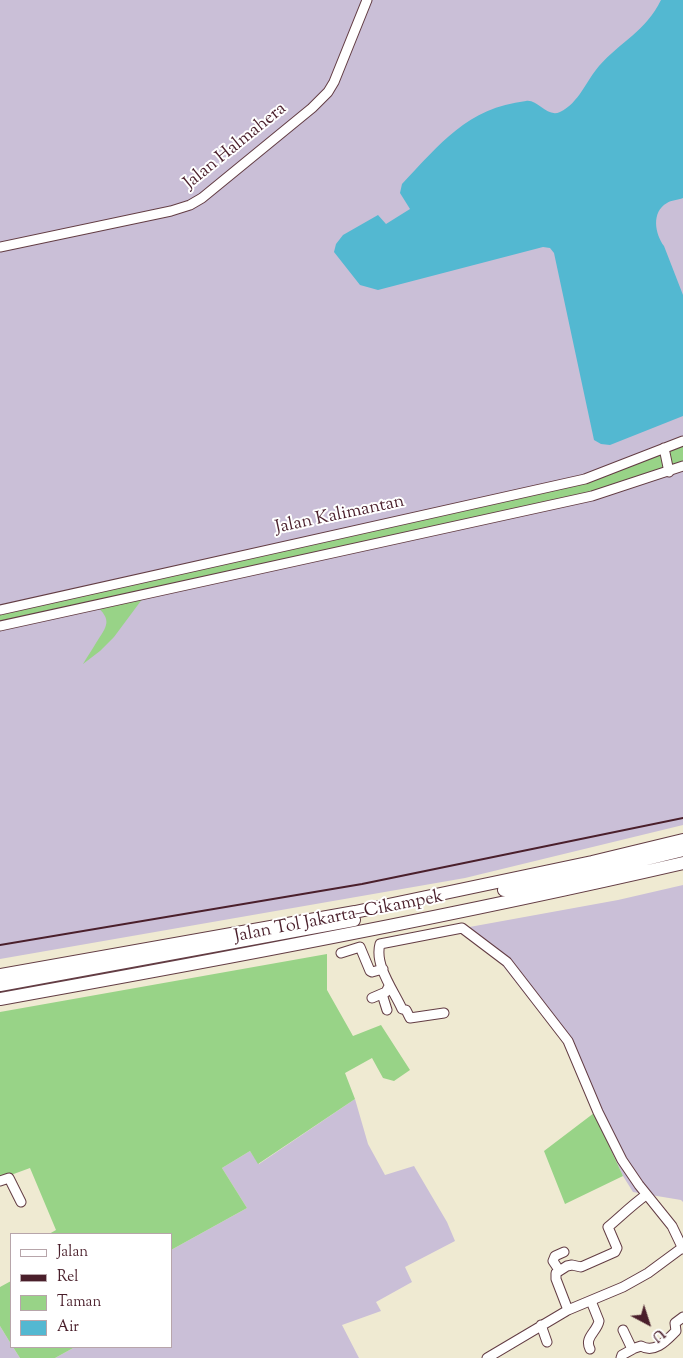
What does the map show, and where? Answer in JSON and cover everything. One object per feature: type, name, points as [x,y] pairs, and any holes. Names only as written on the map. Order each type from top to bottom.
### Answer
[{"type":"highway","name":"Jalan Tol Jakarta–Cikampek","points":[[0,975],[355,912],[592,862],[683,840]]},
{"type":"highway","points":[[0,985],[303,931],[598,871],[683,850]]},
{"type":"highway","points":[[0,991],[464,904],[683,856]]},
{"type":"highway","name":"Jalan Tol Jakarta–Cikampek","points":[[0,999],[354,934],[484,908],[683,863]]},
{"type":"street","name":"Jalan Halmahera","points":[[0,247],[171,211],[190,205],[202,198],[312,108],[328,92],[336,77],[367,0]]},
{"type":"street","name":"Jalan Kalimantan","points":[[0,610],[274,547],[585,479],[683,441]]},
{"type":"street","points":[[664,448],[669,472]]},
{"type":"street","name":"Jalan Kalimantan","points":[[0,626],[592,496],[683,466]]},
{"type":"street","points":[[274,547],[277,564]]},
{"type":"street","points":[[444,1013],[411,1019],[406,1010],[402,1009],[389,986],[379,957],[380,944],[457,928],[465,929],[503,958],[568,1041],[614,1146],[646,1195],[672,1226],[683,1248],[648,1273],[568,1310],[489,1357]]},
{"type":"street","points":[[341,953],[360,947],[370,971],[383,969]]},
{"type":"street","points":[[372,998],[386,992],[389,986]]},
{"type":"street","points":[[382,994],[387,1010]]},
{"type":"street","points":[[0,1181],[9,1178],[21,1202]]},
{"type":"street","points":[[558,1270],[572,1265],[581,1267],[616,1252],[617,1248],[608,1228],[646,1195]]},
{"type":"street","points":[[558,1270],[554,1266],[553,1261],[555,1256],[564,1252]]},
{"type":"street","points":[[558,1270],[556,1279],[568,1310]]},
{"type":"street","points":[[590,1301],[599,1321],[597,1329],[589,1338],[588,1344],[590,1349]]},
{"type":"street","points":[[621,1358],[622,1355],[641,1346],[647,1348],[661,1345],[677,1330],[675,1323],[683,1317]]},
{"type":"street","points":[[540,1325],[547,1342]]},
{"type":"street","points":[[623,1330],[633,1349]]},
{"type":"shaded area","points":[[0,0],[683,0],[683,825],[465,878],[0,959]]},
{"type":"shaded area","points":[[683,885],[683,1202],[681,1200],[633,1192],[623,1176],[594,1113],[573,1055],[503,966],[464,928],[618,900]]},
{"type":"shaded area","points":[[355,1099],[368,1144],[385,1175],[414,1166],[447,1222],[455,1241],[405,1267],[412,1282],[376,1302],[381,1311],[342,1325],[359,1358],[55,1358],[73,1348],[172,1348],[172,1249],[247,1208],[222,1168],[250,1151],[259,1164]]},
{"type":"shaded area","points":[[0,1326],[10,1342],[10,1348],[14,1348],[20,1358],[0,1358]]},
{"type":"green space","points":[[683,441],[683,466],[592,496],[146,594],[114,637],[83,664],[103,632],[106,623],[101,610],[95,605],[0,626],[0,610],[585,479]]},
{"type":"green space","points":[[327,954],[327,990],[353,1036],[381,1025],[410,1070],[394,1081],[383,1078],[372,1058],[345,1073],[355,1099],[258,1164],[250,1151],[222,1168],[247,1208],[172,1249],[172,1233],[51,1233],[56,1230],[30,1168],[0,1179],[0,1012]]},
{"type":"green space","points":[[594,1113],[623,1176],[565,1204],[544,1151]]},
{"type":"green space","points":[[10,1282],[10,1342],[0,1326],[0,1287]]},
{"type":"green space","points":[[14,1348],[73,1348],[55,1358],[20,1358]]},
{"type":"water","points":[[661,0],[683,0],[683,198],[669,202],[662,207],[656,223],[658,235],[683,295],[683,416],[610,445],[601,444],[594,440],[554,253],[550,248],[543,247],[378,290],[360,285],[334,252],[336,244],[343,235],[378,215],[386,224],[410,209],[400,193],[402,184],[442,142],[471,120],[487,111],[526,101],[535,103],[551,113],[560,112],[567,108],[599,66],[648,20]]},
{"type":"railway","points":[[0,945],[362,884],[683,818]]}]
